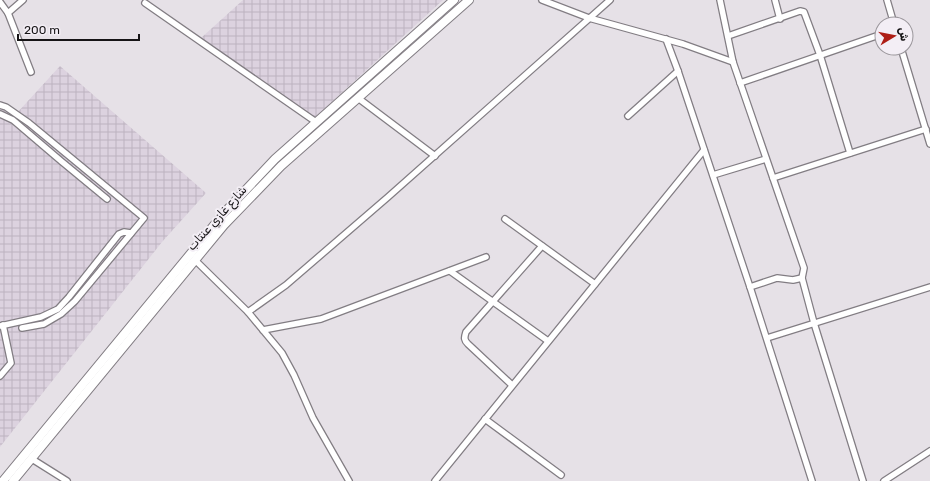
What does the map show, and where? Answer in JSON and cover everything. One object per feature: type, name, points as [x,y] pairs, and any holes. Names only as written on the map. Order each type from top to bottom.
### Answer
[{"type":"highway","points":[[3,481],[99,370],[225,212],[275,158],[454,0]]},
{"type":"highway","name":"شارع غازي عنتاب","points":[[13,481],[99,370],[224,225],[281,166],[469,0]]},
{"type":"street","points":[[8,14],[23,0]]},
{"type":"street","points":[[542,0],[589,18],[666,39],[733,62]]},
{"type":"street","points":[[248,312],[286,285],[435,156],[610,0]]},
{"type":"street","points":[[720,0],[733,62],[804,268],[802,278],[814,324],[863,481]]},
{"type":"street","points":[[774,0],[780,18]]},
{"type":"street","points":[[887,0],[892,16]]},
{"type":"street","points":[[0,2],[8,14],[31,72]]},
{"type":"street","points":[[145,3],[316,122]]},
{"type":"street","points":[[728,36],[780,18],[804,12],[820,55],[850,153]]},
{"type":"street","points":[[740,83],[874,37]]},
{"type":"street","points":[[666,39],[750,286],[812,481]]},
{"type":"street","points":[[903,56],[930,144]]},
{"type":"street","points":[[628,116],[678,71]]},
{"type":"street","points":[[358,98],[435,156]]},
{"type":"street","points":[[0,105],[6,107],[29,123],[144,218],[75,301],[61,314],[44,324],[22,328]]},
{"type":"street","points":[[0,114],[13,120],[107,198]]},
{"type":"street","points":[[773,178],[926,129]]},
{"type":"street","points":[[435,481],[548,340],[704,150]]},
{"type":"street","points":[[713,175],[766,159]]},
{"type":"street","points":[[505,219],[595,284]]},
{"type":"street","points":[[0,376],[11,364],[1,326],[41,317],[58,309],[70,297],[119,234],[124,232],[131,233]]},
{"type":"street","points":[[512,385],[465,340],[464,337],[466,332],[542,246]]},
{"type":"street","points":[[263,330],[321,319],[486,257]]},
{"type":"street","points":[[195,260],[248,312],[282,353],[294,375],[313,418],[349,481]]},
{"type":"street","points":[[450,271],[548,340]]},
{"type":"street","points":[[750,286],[777,278],[793,280],[802,278]]},
{"type":"street","points":[[766,338],[930,287]]},
{"type":"street","points":[[485,419],[561,475]]},
{"type":"street","points":[[884,481],[930,451]]},
{"type":"street","points":[[32,458],[67,481]]},
{"type":"shaded area","points":[[243,0],[443,0],[314,118],[201,38]]},
{"type":"shaded area","points":[[60,66],[206,193],[162,242],[0,447],[0,109],[16,114]]}]
